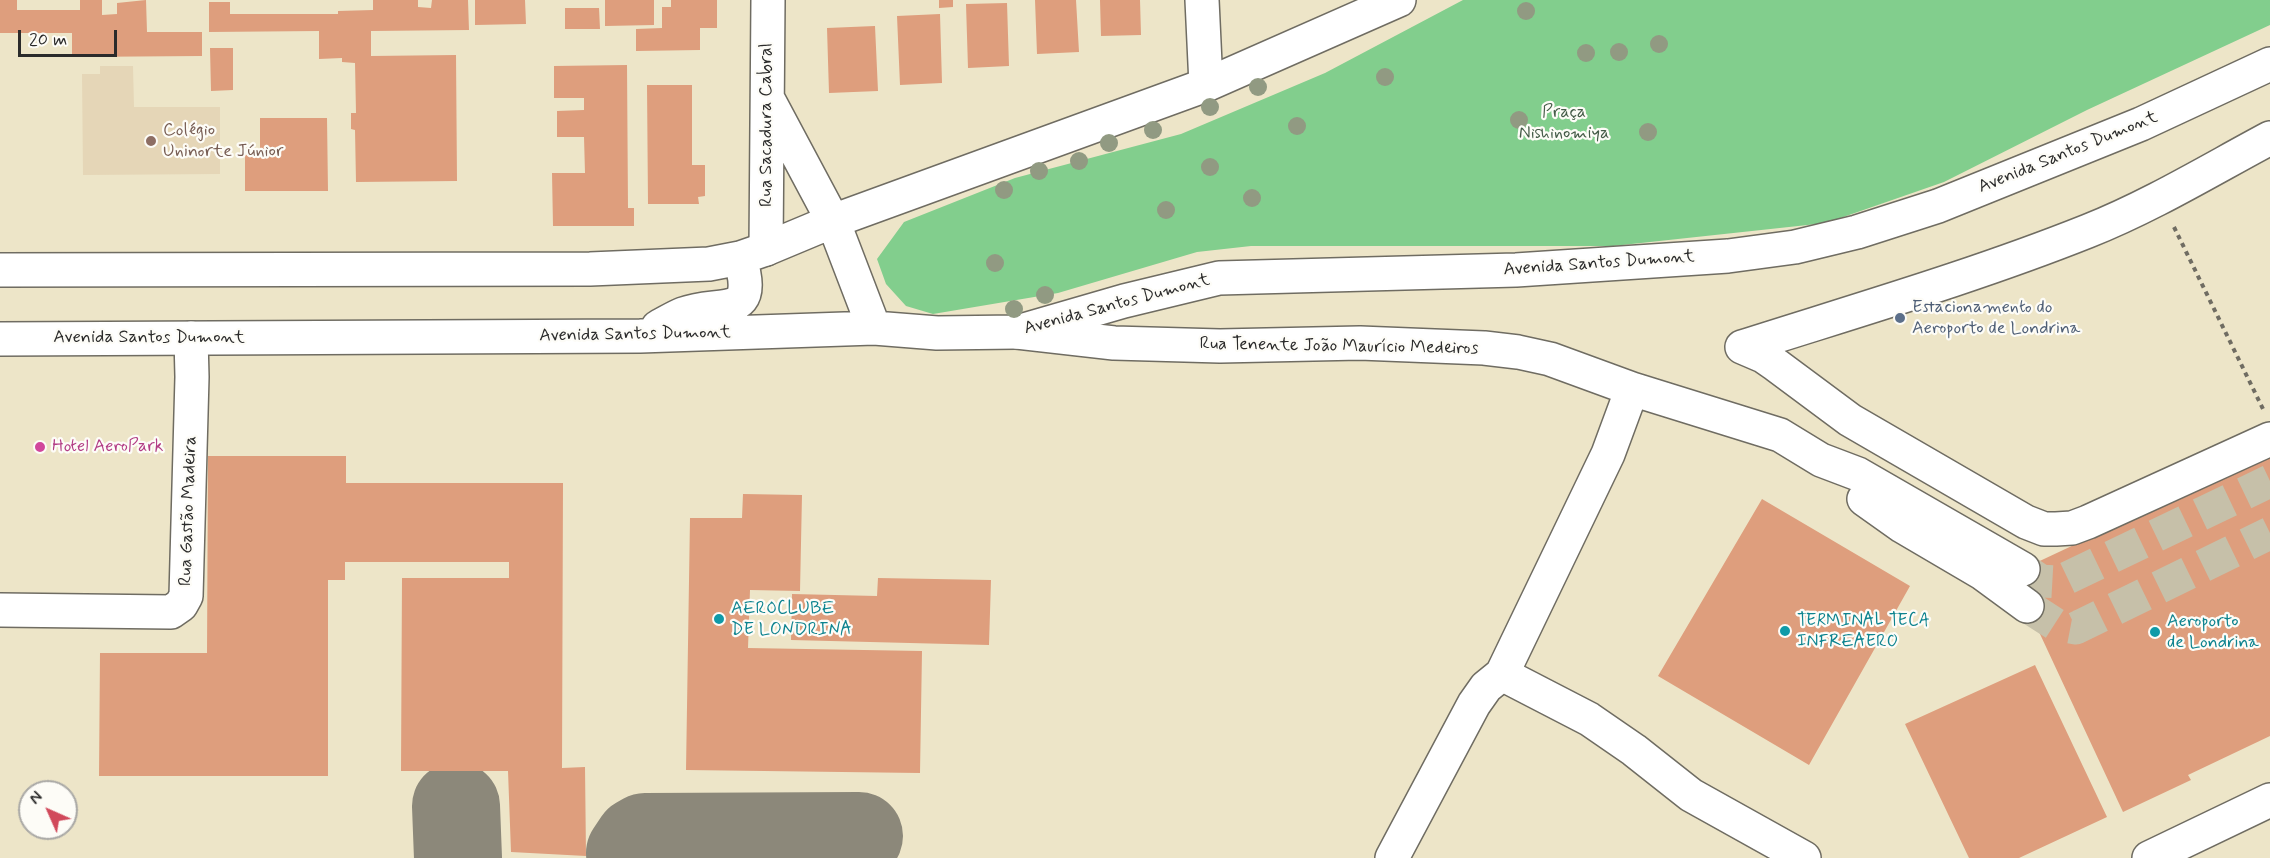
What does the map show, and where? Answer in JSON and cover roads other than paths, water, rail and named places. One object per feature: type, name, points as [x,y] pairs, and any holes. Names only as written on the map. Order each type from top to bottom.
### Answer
[{"type":"main road","name":"Rua Sacadura Cabral","points":[[640,336],[683,314],[732,306],[740,302],[744,296],[746,278],[753,254],[766,97],[768,0]]},
{"type":"main road","points":[[1202,0],[1206,85]]},
{"type":"main road","points":[[0,270],[590,269],[709,264],[753,254],[833,221],[1206,85],[1399,0]]},
{"type":"main road","name":"Avenida Santos Dumont","points":[[0,339],[640,336],[874,328],[937,333],[1017,332],[1124,301],[1219,278],[1516,270],[1728,256],[1795,246],[1857,232],[1938,206],[2141,124],[2270,64]]},
{"type":"main road","points":[[766,97],[833,221],[874,328]]},
{"type":"main road","points":[[2268,426],[2088,522],[2072,528],[2044,529],[2010,514],[1850,420],[1829,407],[1776,365],[1742,347],[1984,269],[2090,230],[2160,197],[2270,138]]},
{"type":"main road","name":"Rua Tenente João Maurício Medeiros","points":[[1017,332],[1114,343],[1220,346],[1360,343],[1484,348],[1550,359],[1632,389],[1780,435],[1821,460],[1858,474],[2023,569]]},
{"type":"main road","name":"Rua Gastão Madeira","points":[[0,610],[171,612],[181,605],[186,596],[192,377],[190,338]]},
{"type":"main road","points":[[1392,858],[1474,704],[1486,687],[1502,674],[1608,454],[1632,389]]},
{"type":"main road","name":"Rua Tenente João Maurício Medeiros","points":[[1821,460],[1857,495],[1902,526],[1982,573],[2027,606]]},
{"type":"main road","points":[[1502,674],[1589,719],[1634,750],[1691,795],[1804,858]]},
{"type":"main road","points":[[2149,858],[2270,800]]},
{"type":"tunnel","points":[[2023,569],[2041,581],[2059,582],[2270,481]]},
{"type":"tunnel","points":[[2027,606],[2055,624],[2076,628],[2270,533]]},
{"type":"place","name":"Colégio Uninorte Júnior","points":[[151,141]]},
{"type":"place","name":"Estacionamento do Aeroporto de Londrina","points":[[1900,318]]},
{"type":"place","name":"Hotel AeroPark","points":[[40,447]]},
{"type":"place","name":"AEROCLUBE DE LONDRINA","points":[[719,619]]},
{"type":"place","name":"TERMINAL TECA INFREAERO","points":[[1785,631]]},
{"type":"place","name":"Aeroporto de Londrina","points":[[2155,632]]},
{"type":"park label","name":"Praça Nishinomiya","points":[[1564,123]]}]
